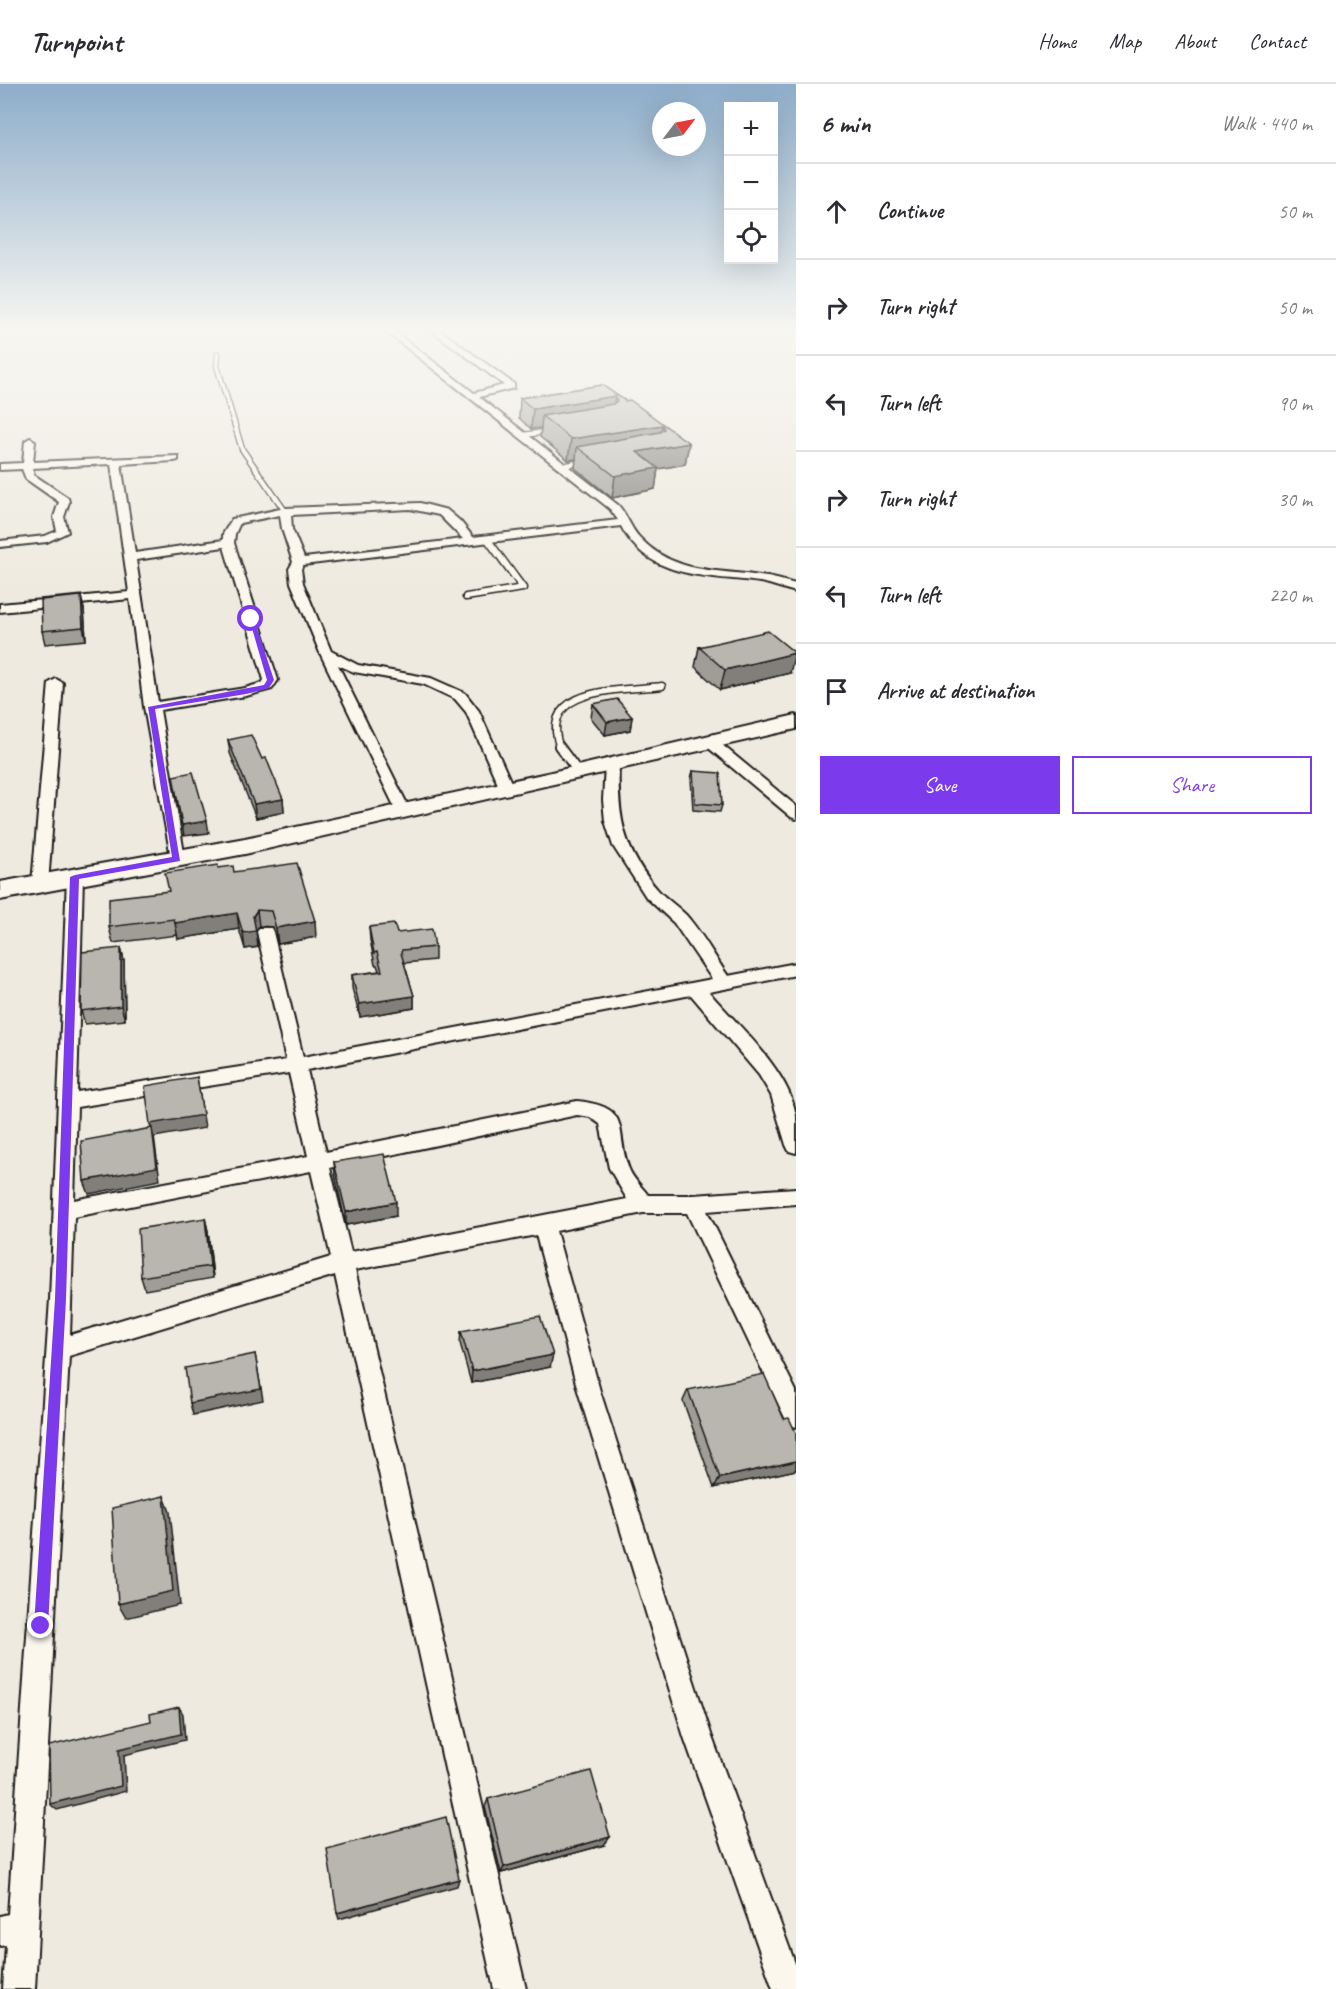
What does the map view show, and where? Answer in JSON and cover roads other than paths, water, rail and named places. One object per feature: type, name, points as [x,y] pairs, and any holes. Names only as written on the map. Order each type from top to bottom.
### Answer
[{"type":"main road","points":[[0,891],[177,859],[404,812],[796,722]]},
{"type":"street","points":[[502,419],[614,507],[626,522],[630,534],[642,547],[670,565],[685,572],[762,579],[796,588]]},
{"type":"street","points":[[0,544],[47,539],[63,532],[59,518],[63,498],[30,477],[26,466],[30,441]]},
{"type":"street","points":[[0,467],[174,458]]},
{"type":"street","points":[[116,461],[132,557],[151,707],[177,859]]},
{"type":"street","points":[[151,707],[261,689],[271,680],[228,543],[229,534],[236,521],[285,511],[325,511],[411,505],[439,510],[449,517],[471,542]]},
{"type":"street","points":[[285,511],[287,529],[299,562],[295,569],[297,583],[326,652],[404,812]]},
{"type":"street","points":[[299,562],[626,522]]},
{"type":"street","points":[[132,557],[228,543]]},
{"type":"street","points":[[0,608],[137,595]]},
{"type":"street","points":[[326,652],[354,668],[426,681],[460,696],[472,711],[507,789]]},
{"type":"street","points":[[40,884],[56,683]]},
{"type":"street","points":[[710,742],[796,813]]},
{"type":"street","points":[[612,765],[610,800],[613,821],[621,846],[652,893],[680,919],[725,984]]},
{"type":"street","points":[[20,1989],[12,1929],[57,1349],[75,877]]},
{"type":"street","points":[[265,932],[510,1989]]},
{"type":"street","points":[[67,1101],[296,1065],[796,969]]},
{"type":"street","points":[[696,989],[766,1070],[780,1095],[796,1145]]},
{"type":"street","points":[[63,1211],[318,1162],[577,1108],[591,1108],[609,1118],[613,1126],[613,1146],[619,1168],[626,1183],[643,1204]]},
{"type":"street","points":[[57,1349],[343,1263],[643,1204],[693,1204],[796,1196]]},
{"type":"street","points":[[693,1204],[796,1416]]},
{"type":"street","points":[[544,1225],[588,1391],[698,1737],[789,1989]]},
{"type":"lane","points":[[233,419],[242,449],[285,511]]},
{"type":"lane","points":[[524,435],[556,430]]},
{"type":"lane","points":[[563,466],[598,459]]},
{"type":"lane","points":[[466,597],[523,588],[488,540]]},
{"type":"lane","points":[[579,773],[560,750],[557,716],[562,707],[570,701],[585,697],[662,686]]}]
